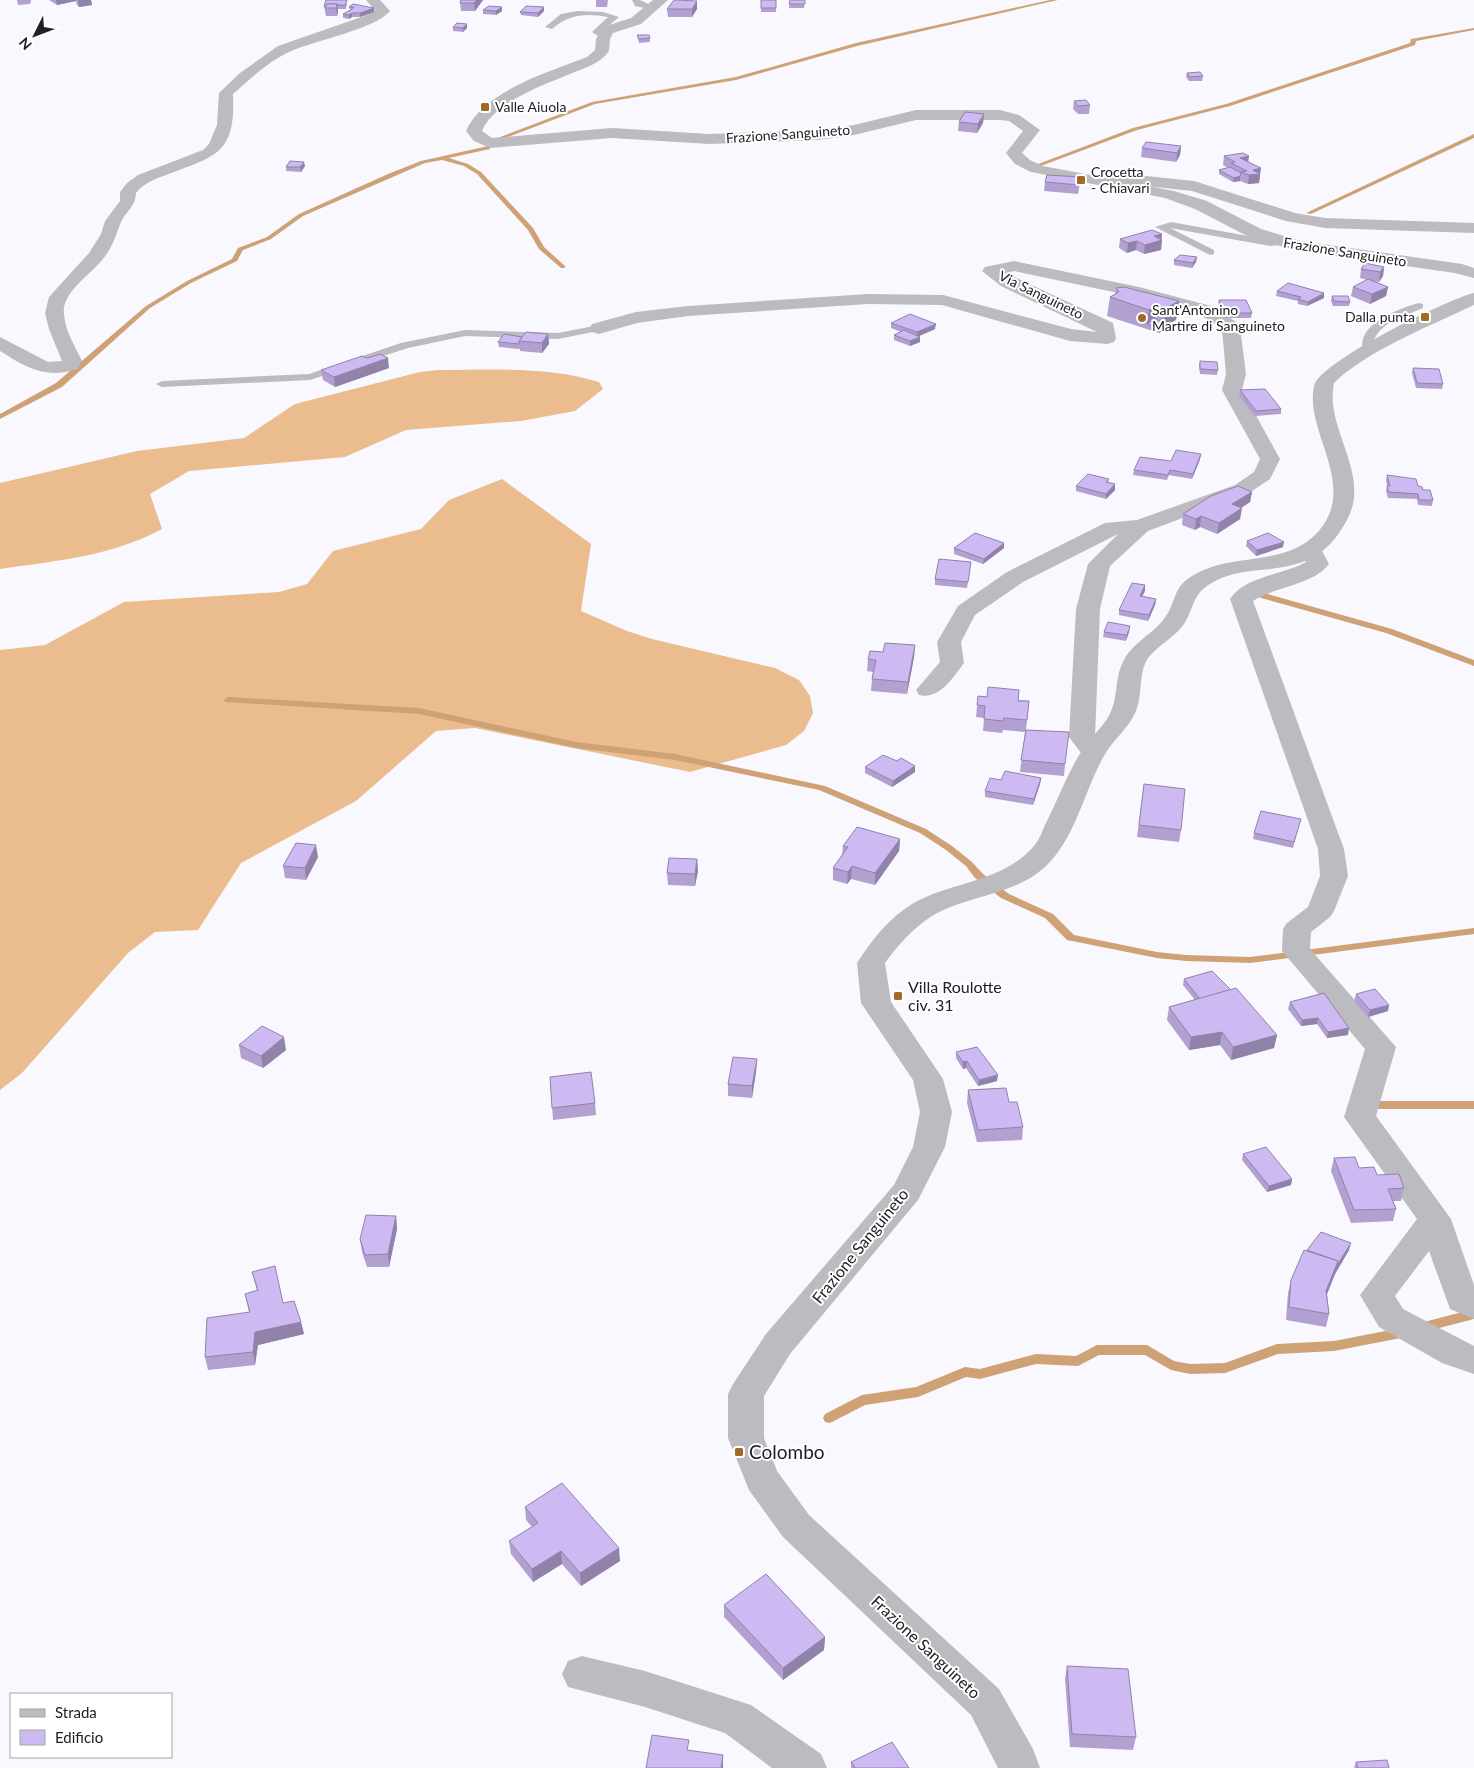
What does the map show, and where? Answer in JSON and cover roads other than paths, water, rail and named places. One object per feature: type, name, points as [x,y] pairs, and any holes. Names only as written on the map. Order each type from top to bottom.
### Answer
[{"type":"street","points":[[0,343],[45,368],[58,369],[70,365],[72,361],[58,329],[54,313],[58,297],[96,256],[110,234],[112,221],[128,201],[128,192],[144,178],[209,153],[217,145],[227,118],[226,93],[245,76],[283,49],[372,18],[383,11],[373,0]]},
{"type":"street","points":[[604,38],[608,30],[636,20],[657,4]]},
{"type":"street","name":"Frazione Sanguineto","points":[[604,38],[602,51],[592,60],[502,101],[486,111],[474,124],[474,131],[479,138],[490,144],[503,144],[612,133],[689,139],[808,135],[854,130],[916,115],[1000,115],[1014,118],[1032,130],[1014,153],[1018,160],[1029,167],[1168,194],[1202,206],[1255,233],[1282,242],[1474,273]]},
{"type":"street","points":[[1109,182],[1137,180],[1194,186],[1292,217],[1325,222],[1425,228],[1474,228]]},
{"type":"street","name":"Via Sanguineto","points":[[599,328],[636,318],[688,311],[868,299],[943,300],[1070,335],[1107,338],[1106,327],[1007,282],[991,271],[1014,266],[1138,292],[1205,310],[1231,327],[1236,374],[1232,390],[1270,459],[1263,475],[1242,489],[1140,526],[1113,528],[1015,577],[966,611],[949,642],[952,663],[928,690]]},
{"type":"street","name":"Frazione Sanguineto","points":[[1019,1768],[985,1702],[796,1526],[762,1479],[746,1438],[746,1394],[778,1344],[907,1192],[930,1148],[936,1112],[928,1079],[876,1003],[871,963],[891,935],[930,906],[993,886],[1020,873],[1047,848],[1093,752],[1125,710],[1136,660],[1179,615],[1184,595],[1194,585],[1222,572],[1283,562],[1311,550],[1326,536],[1336,520],[1345,497],[1343,470],[1325,410],[1322,393],[1325,381],[1338,370],[1369,351],[1474,298]]},
{"type":"street","name":"Via Sanguineto","points":[[1093,752],[1082,736],[1088,609],[1099,564],[1140,526]]},
{"type":"street","points":[[1311,550],[1318,564],[1305,573],[1254,588],[1241,599],[1331,849],[1334,876],[1320,911],[1297,929],[1296,951],[1380,1047],[1369,1080],[1360,1117],[1435,1219],[1462,1300],[1474,1306]]},
{"type":"street","points":[[1435,1219],[1378,1295],[1392,1318],[1454,1353],[1474,1360]]},
{"type":"street","points":[[582,1674],[645,1689],[737,1718],[806,1768]]},
{"type":"lane","points":[[636,0],[638,4],[657,4]]},
{"type":"lane","points":[[549,27],[558,19],[573,14],[602,13],[615,16],[596,32],[604,38]]},
{"type":"lane","points":[[1210,252],[1160,227],[1171,225],[1270,243],[1282,242]]},
{"type":"lane","points":[[1369,351],[1366,344],[1368,336],[1373,329],[1419,306]]},
{"type":"lane","points":[[162,384],[310,377],[405,345],[465,333],[558,336],[599,328]]},
{"type":"waterway","points":[[498,139],[594,103],[736,78],[856,45],[1056,0]]},
{"type":"waterway","points":[[1036,166],[1135,129],[1228,105],[1413,44],[1413,40],[1474,29]]},
{"type":"waterway","points":[[1309,213],[1474,136]]},
{"type":"waterway","points":[[0,417],[59,385],[148,307],[189,282],[235,260],[240,249],[269,238],[301,215],[423,162],[488,148]]},
{"type":"waterway","points":[[445,159],[466,165],[479,173],[531,229],[541,248],[563,267]]},
{"type":"waterway","points":[[1257,594],[1389,631],[1474,663]]},
{"type":"waterway","points":[[228,700],[419,711],[576,745],[675,757],[822,788],[923,831],[949,848],[969,864],[979,876],[1005,896],[1049,916],[1071,938],[1157,955],[1250,960],[1474,931]]},
{"type":"waterway","points":[[1373,1105],[1474,1105]]},
{"type":"waterway","points":[[1420,1328],[1474,1314]]},
{"type":"waterway","points":[[830,1418],[862,1400],[918,1392],[965,1372],[980,1374],[1036,1359],[1078,1361],[1097,1350],[1147,1350],[1171,1365],[1190,1369],[1225,1368],[1277,1349],[1334,1346],[1406,1332]]},
{"type":"place","name":"Valle Aiuola","points":[[485,107]]},
{"type":"place","name":"Crocetta - Chiavari","points":[[1081,180]]},
{"type":"place","name":"Dalla punta","points":[[1425,317]]},
{"type":"place","name":"Sant'Antonino Martire di Sanguineto","points":[[1142,318]]},
{"type":"place","name":"Villa Roulotte civ. 31","points":[[898,996]]},
{"type":"place","name":"Colombo","points":[[739,1452]]}]
